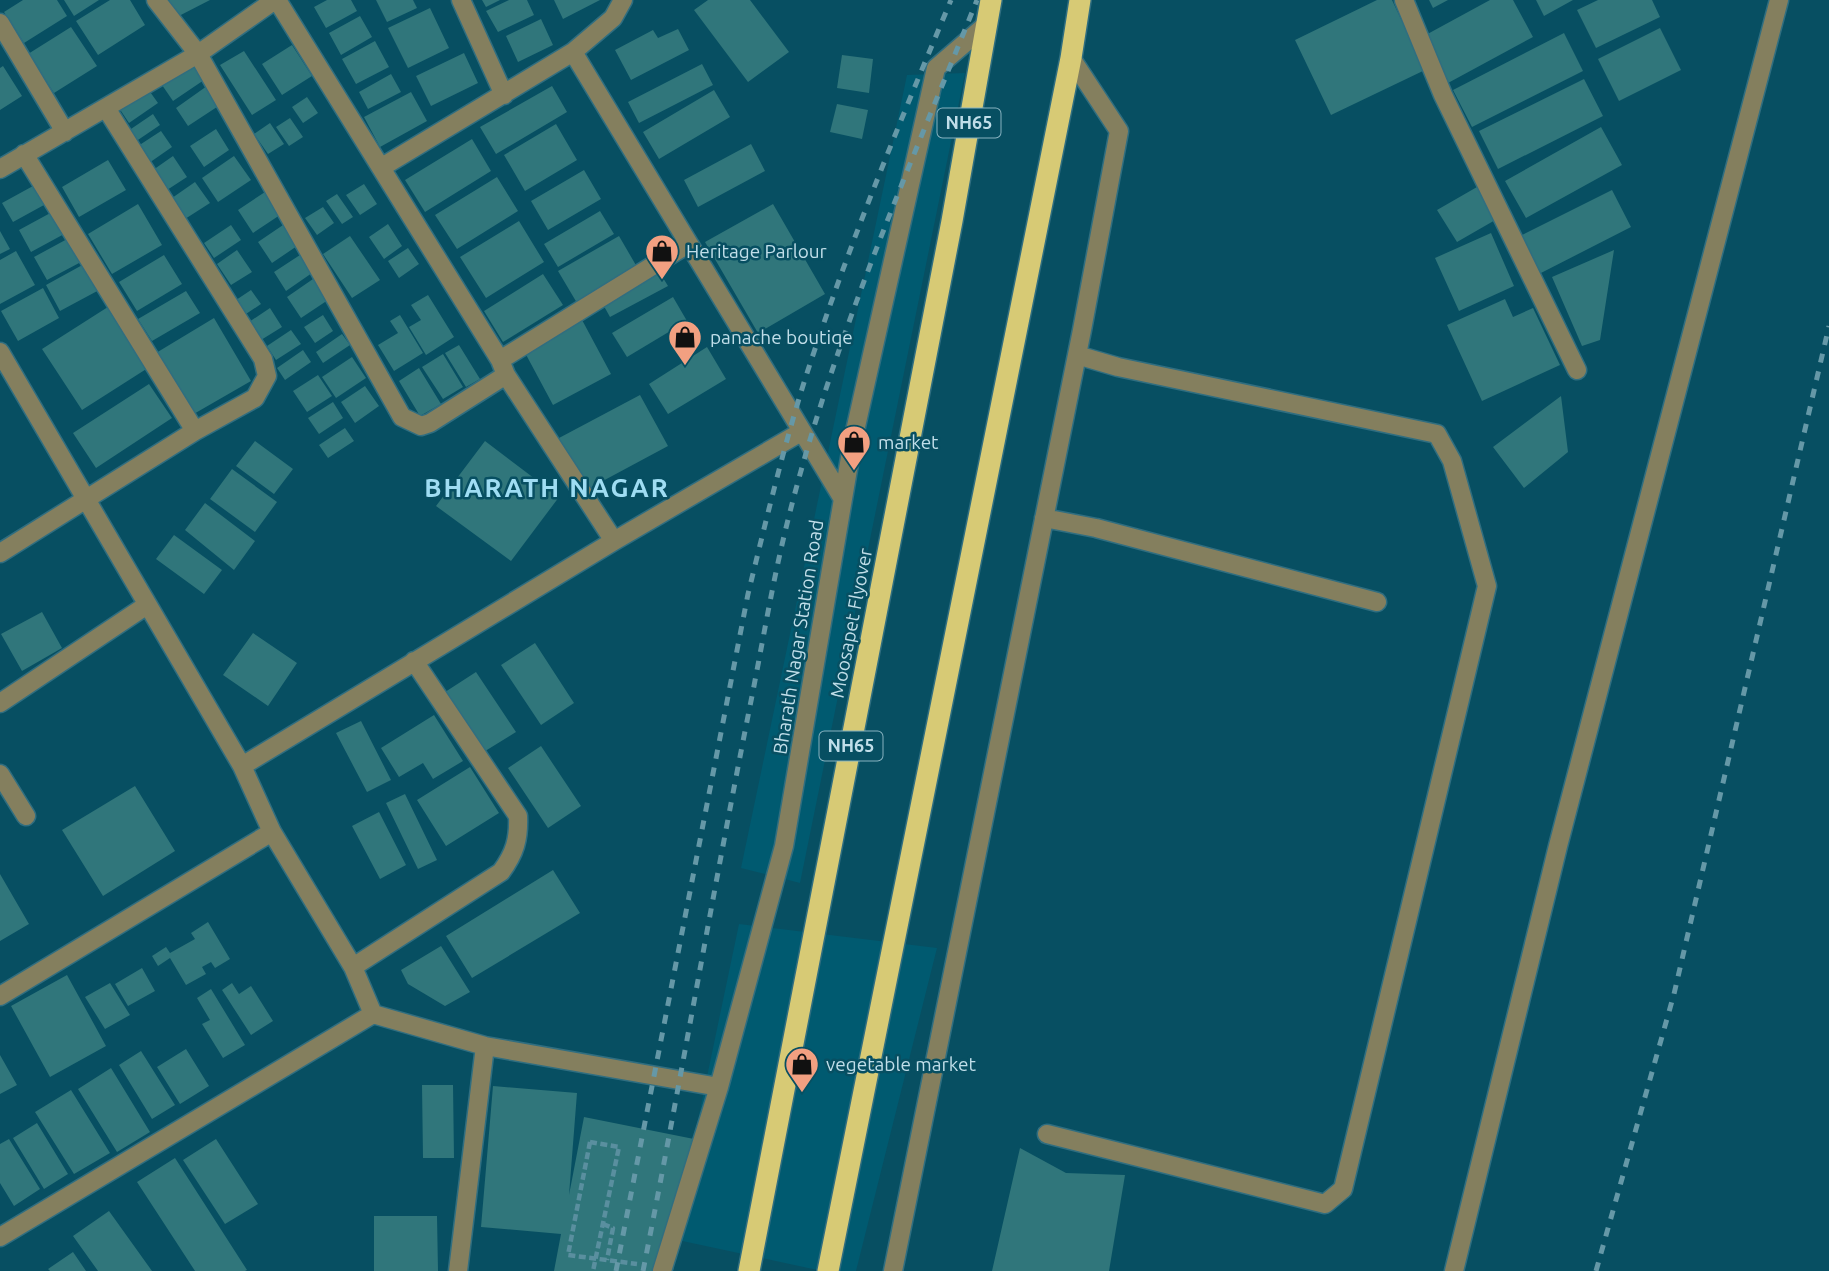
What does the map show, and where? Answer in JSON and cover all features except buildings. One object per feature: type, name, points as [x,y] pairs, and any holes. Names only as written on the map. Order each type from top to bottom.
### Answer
[{"type":"highway","name":"NH65","points":[[986,24],[991,0]]},
{"type":"highway","points":[[828,1271],[1071,58],[1080,0]]},
{"type":"highway","name":"Moosapet Flyover","points":[[750,1271],[952,221],[986,24]]},
{"type":"street","points":[[156,0],[198,54],[402,417],[421,426],[430,423],[503,367],[688,244]]},
{"type":"street","points":[[0,169],[198,54],[276,0],[614,541]]},
{"type":"street","points":[[461,0],[505,95]]},
{"type":"street","points":[[382,167],[573,52],[612,18],[623,0]]},
{"type":"street","points":[[1405,0],[1443,95],[1577,370]]},
{"type":"street","points":[[1454,1271],[1558,846],[1779,0]]},
{"type":"street","points":[[0,23],[65,132]]},
{"type":"street","name":"Bharath Nagar Station Road","points":[[663,1270],[719,1087],[785,846],[853,440],[936,68],[986,24]]},
{"type":"street","points":[[573,52],[842,499]]},
{"type":"street","points":[[893,1271],[1077,355],[1119,131],[1071,58]]},
{"type":"street","points":[[0,554],[85,498],[255,398],[267,376],[263,359],[106,108]]},
{"type":"street","points":[[24,154],[195,431]]},
{"type":"street","points":[[0,352],[242,766],[272,832],[353,967],[373,1014]]},
{"type":"street","points":[[1047,1133],[1325,1204],[1343,1189],[1487,586],[1452,461],[1437,434],[1118,367],[1077,355]]},
{"type":"street","points":[[242,766],[614,541],[802,432]]},
{"type":"street","points":[[1044,518],[1096,528],[1377,602]]},
{"type":"street","points":[[0,703],[147,605]]},
{"type":"street","points":[[353,967],[501,872],[514,855],[519,837],[518,816],[414,661]]},
{"type":"street","points":[[0,774],[26,816]]},
{"type":"street","points":[[0,996],[272,832]]},
{"type":"street","points":[[0,1237],[373,1014],[485,1046],[719,1087]]},
{"type":"street","points":[[458,1271],[485,1046]]},
{"type":"path","points":[[593,1271],[603,1224],[619,1147],[590,1142],[568,1255],[607,1260],[663,1270]]},
{"type":"path","points":[[603,1224],[613,1228],[607,1260]]},
{"type":"shaded area","name":"market","points":[[965,73],[800,883],[741,868],[907,75]]},
{"type":"shaded area","name":"vegetable market","points":[[739,924],[937,948],[856,1271],[822,1271],[673,1239]]},
{"type":"railway","points":[[616,1271],[748,594],[778,472],[804,382],[845,263],[951,0]]},
{"type":"railway","points":[[643,1271],[769,609],[799,478],[820,408],[868,270],[977,0]]},
{"type":"railway","points":[[1596,1271],[1674,994],[1829,326]]},
{"type":"place","name":"Heritage Parlour","points":[[662,281]]},
{"type":"place","name":"panache boutiqe","points":[[685,367]]},
{"type":"place","name":"market","points":[[854,472]]},
{"type":"place","name":"vegetable market","points":[[802,1094]]},
{"type":"district","name":"BHARATH NAGAR","points":[[547,488]]}]
